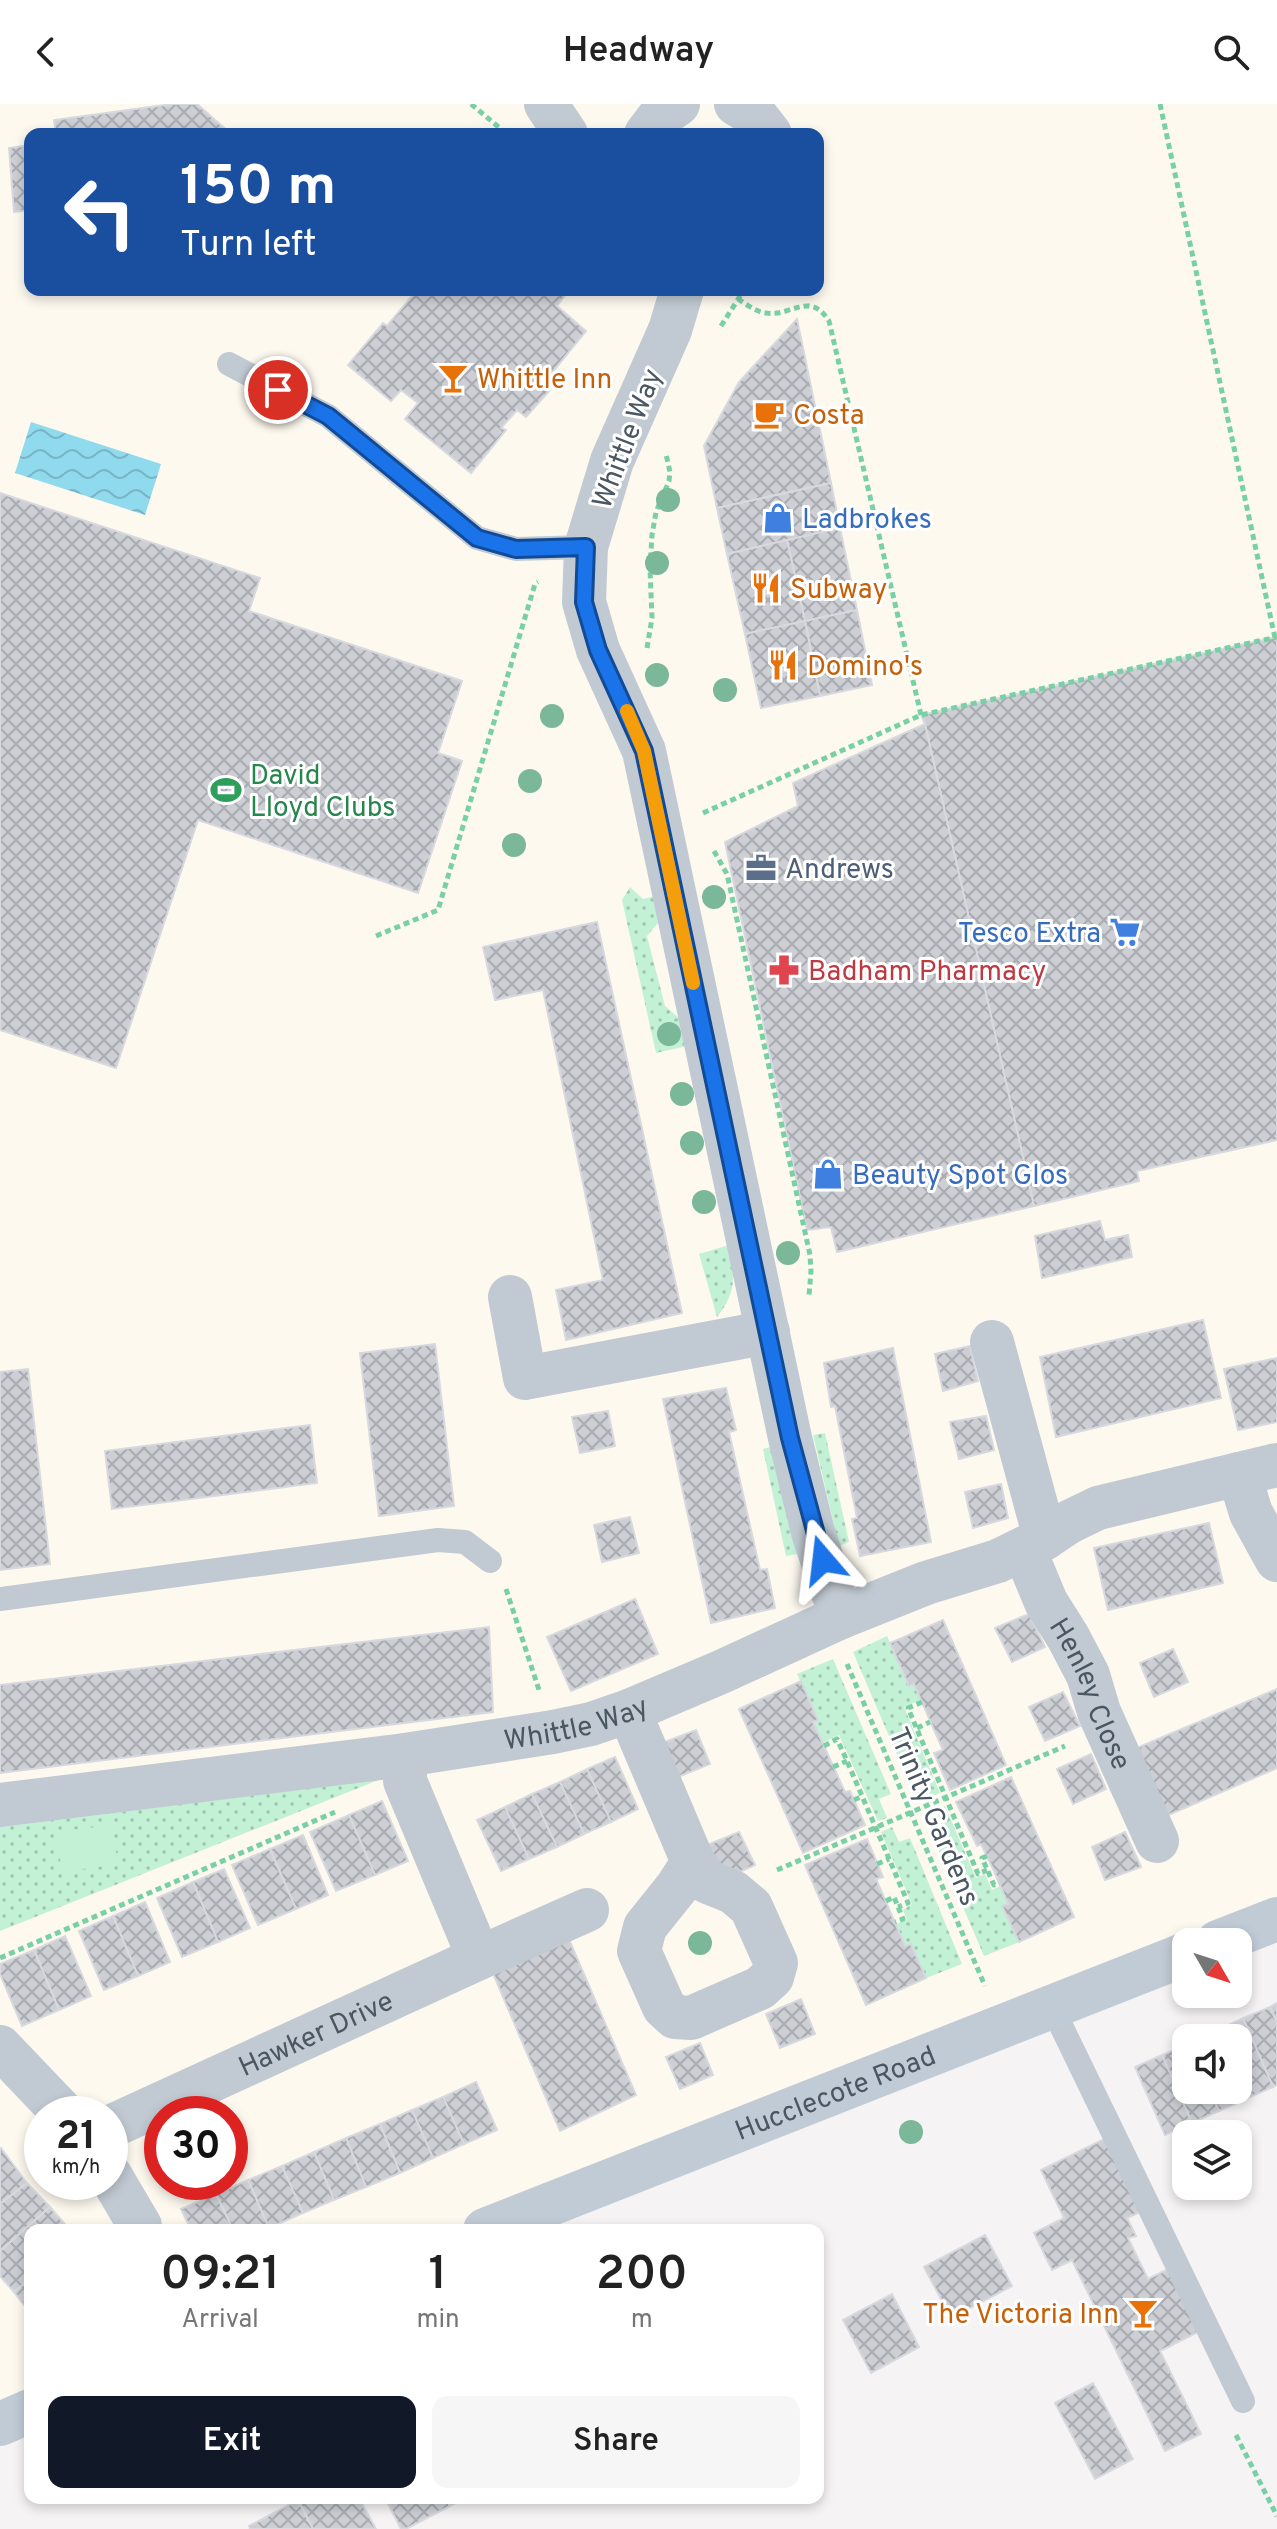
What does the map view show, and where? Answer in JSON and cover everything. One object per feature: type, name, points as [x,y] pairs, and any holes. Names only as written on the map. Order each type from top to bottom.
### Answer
[{"type":"street","points":[[546,104],[562,128]]},
{"type":"street","points":[[651,128],[675,104]]},
{"type":"street","points":[[736,104],[756,116],[765,128]]},
{"type":"street","name":"Whittle Way","points":[[0,1805],[405,1768],[591,1724],[629,1711],[835,1620],[790,1438],[644,751],[598,650],[584,602],[586,547],[612,461],[670,330],[680,296]]},
{"type":"street","points":[[510,1297],[525,1378],[768,1332]]},
{"type":"street","name":"Henley Close","points":[[992,1342],[1046,1602],[1088,1675],[1106,1728],[1157,1841]]},
{"type":"street","points":[[835,1620],[926,1583],[998,1561],[1098,1508],[1258,1470],[1251,1513],[1277,1560]]},
{"type":"street","points":[[629,1711],[693,1862],[708,1882],[729,1891],[751,1907],[776,1963],[772,1977],[760,1988],[691,2018],[675,2017],[664,2007],[639,1951],[645,1927],[693,1862]]},
{"type":"street","points":[[405,1768],[479,1958]]},
{"type":"street","name":"Hawker Drive","points":[[128,2119],[587,1910]]},
{"type":"street","points":[[1252,1929],[1277,1919]]},
{"type":"street","name":"Hucclecote Road","points":[[500,2224],[1172,1960]]},
{"type":"street","points":[[0,2047],[47,2096]]},
{"type":"street","points":[[125,2200],[139,2224]]},
{"type":"street","points":[[0,2424],[24,2414]]},
{"type":"lane","points":[[776,104],[777,128]]},
{"type":"lane","points":[[229,364],[328,416],[477,538],[516,549],[586,547]]},
{"type":"lane","points":[[0,1599],[438,1540],[465,1542],[490,1561]]},
{"type":"lane","points":[[1052,2007],[1243,2401]]},
{"type":"path","points":[[471,104],[500,128]]},
{"type":"path","points":[[697,816],[921,715],[1276,637],[1160,104]]},
{"type":"path","points":[[718,330],[740,296]]},
{"type":"path","points":[[738,299],[766,313],[803,305],[813,306],[823,312],[829,321],[921,715]]},
{"type":"path","points":[[645,659],[651,636],[652,535],[656,512],[670,472],[666,448]]},
{"type":"path","points":[[376,936],[438,910],[535,584],[586,547]]},
{"type":"path","points":[[709,846],[727,874],[736,911],[810,1255],[808,1306]]},
{"type":"path","points":[[490,1561],[506,1589],[553,1732]]},
{"type":"path","name":"Trinity Gardens","points":[[835,1620],[1000,2028]]},
{"type":"path","points":[[922,1702],[908,1708],[916,1729],[935,1766],[978,1874],[987,1870]]},
{"type":"path","points":[[916,1729],[930,1722]]},
{"type":"path","points":[[729,1891],[1106,1728]]},
{"type":"path","points":[[824,1746],[837,1739],[908,1903],[898,1907]]},
{"type":"path","points":[[833,1767],[847,1761]]},
{"type":"path","points":[[0,1958],[405,1768]]},
{"type":"path","points":[[854,1800],[863,1796]]},
{"type":"path","points":[[960,1831],[968,1827]]},
{"type":"path","points":[[987,1856],[982,1858],[987,1870],[994,1885],[999,1883]]},
{"type":"path","points":[[877,1864],[889,1859]]},
{"type":"path","points":[[886,1901],[894,1897],[903,1919],[895,1922]]},
{"type":"path","points":[[1243,2401],[1230,2424],[1277,2516]]},
{"type":"shaded area","points":[[0,104],[1277,104],[1277,1920],[1252,1930],[1172,1928],[1172,1962],[517,2224],[24,2224],[24,2418],[0,2428]]},
{"type":"green space","points":[[630,887],[643,899],[655,896],[658,923],[647,936],[665,1006],[680,1019],[687,1046],[656,1053],[622,900]]},
{"type":"green space","points":[[729,1245],[733,1283],[724,1308],[717,1317],[699,1254]]},
{"type":"green space","points":[[825,1433],[849,1542],[839,1546],[813,1435]]},
{"type":"green space","points":[[773,1446],[797,1554],[786,1556],[763,1449]]},
{"type":"green space","points":[[887,1636],[909,1685],[914,1684],[921,1700],[904,1707],[940,1793],[931,1797],[923,1779],[910,1785],[853,1652]]},
{"type":"green space","points":[[833,1659],[891,1794],[879,1799],[887,1818],[878,1821],[839,1735],[823,1743],[813,1722],[818,1720],[797,1674]]},
{"type":"green space","points":[[381,1779],[0,1931],[0,1823]]},
{"type":"green space","points":[[945,1806],[976,1878],[985,1874],[992,1890],[1000,1886],[1008,1904],[1003,1907],[1019,1942],[984,1956],[930,1830],[942,1823],[936,1810]]},
{"type":"green space","points":[[112,1825],[118,1864],[62,1872],[56,1832]]},
{"type":"green space","points":[[892,1827],[899,1842],[910,1838],[962,1964],[926,1978],[912,1944],[905,1946],[896,1924],[907,1920],[903,1910],[912,1904],[881,1832]]},
{"type":"water","points":[[31,422],[161,464],[145,515],[15,473]]},
{"type":"building","points":[[172,104],[197,104],[224,128],[55,128],[54,120]]},
{"type":"building","points":[[24,146],[24,211],[14,212],[9,148]]},
{"type":"building","name":"Whittle Inn","points":[[412,296],[564,296],[557,306],[586,331],[551,374],[547,372],[539,381],[550,390],[526,417],[517,410],[501,428],[506,430],[471,473],[405,419],[418,403],[401,390],[391,401],[348,365],[383,323],[387,326]]},
{"type":"building","name":"Costa","points":[[797,319],[831,483],[717,508],[704,446],[739,382]]},
{"type":"building","name":"Ladbrokes","points":[[831,483],[840,528],[727,554],[717,508]]},
{"type":"building","name":"David Lloyd Clubs","points":[[0,493],[260,578],[249,611],[462,681],[438,753],[462,761],[418,893],[198,820],[116,1068],[0,1030]]},
{"type":"building","points":[[840,528],[857,610],[805,621],[787,540]]},
{"type":"building","name":"Subway","points":[[787,540],[805,621],[745,634],[727,554]]},
{"type":"building","points":[[857,610],[872,685],[820,696],[805,621]]},
{"type":"building","name":"Domino's","points":[[805,621],[820,696],[761,708],[745,634]]},
{"type":"building","name":"Tesco Extra","points":[[1277,637],[1277,1140],[1137,1171],[1139,1181],[1034,1206],[921,715]]},
{"type":"building","points":[[925,724],[1034,1206],[837,1252],[831,1227],[807,1230],[725,842],[798,806],[793,783]]},
{"type":"building","points":[[597,922],[682,1313],[566,1340],[556,1290],[603,1280],[543,990],[495,1000],[483,947]]},
{"type":"building","points":[[1100,1221],[1105,1240],[1128,1235],[1132,1257],[1042,1278],[1035,1236]]},
{"type":"building","points":[[1203,1320],[1221,1398],[1056,1437],[1040,1357]]},
{"type":"building","points":[[435,1344],[454,1506],[379,1516],[360,1353]]},
{"type":"building","points":[[970,1346],[978,1381],[943,1391],[935,1354]]},
{"type":"building","points":[[893,1348],[931,1542],[860,1556],[852,1519],[857,1518],[824,1363]]},
{"type":"building","points":[[1277,1358],[1277,1422],[1238,1430],[1224,1369]]},
{"type":"building","points":[[28,1369],[50,1564],[0,1570],[0,1372]]},
{"type":"building","points":[[726,1388],[736,1430],[729,1432],[760,1570],[767,1569],[775,1608],[711,1623],[663,1399]]},
{"type":"building","points":[[608,1411],[615,1446],[580,1453],[572,1417]]},
{"type":"building","points":[[986,1416],[994,1450],[959,1459],[950,1422]]},
{"type":"building","points":[[310,1425],[317,1483],[112,1509],[105,1451]]},
{"type":"building","points":[[1001,1484],[1008,1518],[973,1528],[965,1492]]},
{"type":"building","points":[[630,1517],[639,1553],[602,1562],[594,1525]]},
{"type":"building","points":[[1209,1523],[1223,1583],[1108,1610],[1094,1548]]},
{"type":"building","points":[[635,1599],[658,1654],[571,1691],[547,1637]]},
{"type":"building","points":[[1029,1614],[1045,1647],[1012,1662],[995,1628]]},
{"type":"building","points":[[943,1620],[1006,1765],[950,1790],[934,1753],[943,1750],[914,1684],[909,1686],[890,1643]]},
{"type":"building","points":[[489,1627],[493,1712],[0,1773],[0,1685]]},
{"type":"building","points":[[1173,1649],[1188,1682],[1154,1697],[1140,1663]]},
{"type":"building","points":[[801,1681],[818,1720],[813,1722],[845,1792],[850,1791],[865,1825],[803,1853],[739,1709]]},
{"type":"building","points":[[1277,1689],[1277,1768],[1164,1817],[1134,1749]]},
{"type":"building","points":[[1063,1692],[1080,1726],[1045,1741],[1029,1707]]},
{"type":"building","points":[[696,1730],[710,1764],[678,1777],[662,1743]]},
{"type":"building","points":[[1091,1754],[1106,1789],[1073,1804],[1057,1769]]},
{"type":"building","points":[[615,1757],[638,1809],[611,1822],[587,1769]]},
{"type":"building","points":[[587,1769],[611,1822],[584,1834],[560,1782]]},
{"type":"building","points":[[1011,1777],[1074,1917],[1019,1942],[1002,1906],[1008,1904],[994,1871],[981,1844],[977,1846],[956,1802]]},
{"type":"building","points":[[560,1782],[584,1834],[557,1847],[532,1794]]},
{"type":"building","points":[[532,1794],[557,1847],[529,1859],[505,1807]]},
{"type":"building","points":[[382,1801],[408,1861],[375,1875],[349,1815]]},
{"type":"building","points":[[505,1807],[529,1859],[501,1871],[477,1820]]},
{"type":"building","points":[[349,1815],[375,1875],[336,1891],[310,1832]]},
{"type":"building","points":[[739,1832],[755,1865],[722,1880],[707,1845]]},
{"type":"building","points":[[1125,1832],[1141,1867],[1105,1880],[1092,1847]]},
{"type":"building","points":[[303,1835],[328,1895],[296,1909],[270,1849]]},
{"type":"building","points":[[867,1839],[883,1877],[876,1879],[905,1946],[911,1944],[926,1978],[866,2005],[805,1865]]},
{"type":"building","points":[[270,1849],[296,1909],[258,1925],[232,1865]]},
{"type":"building","points":[[224,1869],[250,1928],[218,1942],[193,1882]]},
{"type":"building","points":[[193,1882],[218,1942],[182,1957],[157,1898]]},
{"type":"building","points":[[145,1902],[170,1962],[138,1976],[113,1916]]},
{"type":"building","points":[[113,1916],[138,1976],[104,1990],[79,1931]]},
{"type":"building","points":[[65,1936],[91,1996],[59,2010],[34,1950]]},
{"type":"building","points":[[568,1937],[636,2095],[560,2131],[492,1971]]},
{"type":"building","points":[[34,1950],[59,2010],[22,2026],[0,1974],[0,1964]]},
{"type":"building","points":[[801,1999],[815,2034],[780,2048],[766,2014]]},
{"type":"building","points":[[1277,2003],[1277,2023],[1270,2007]]},
{"type":"building","points":[[1270,2007],[1277,2023],[1277,2085],[1273,2087],[1252,2039],[1252,2024],[1246,2024],[1243,2018]]},
{"type":"building","points":[[1243,2018],[1246,2024],[1231,2024]]},
{"type":"building","points":[[1252,2039],[1273,2087],[1252,2096]]},
{"type":"building","points":[[700,2043],[713,2075],[680,2089],[666,2057]]},
{"type":"building","points":[[1172,2051],[1172,2078],[1162,2055]]},
{"type":"building","points":[[1162,2055],[1172,2078],[1172,2104],[1184,2104],[1191,2120],[1172,2120],[1172,2132],[1165,2135],[1135,2067]]},
{"type":"building","points":[[476,2082],[497,2130],[464,2144],[443,2097]]},
{"type":"building","points":[[443,2097],[464,2144],[433,2158],[412,2110]]},
{"type":"building","points":[[1184,2104],[1216,2104],[1219,2111],[1199,2120],[1191,2120]]},
{"type":"building","points":[[1216,2104],[1235,2104],[1219,2111]]},
{"type":"building","points":[[412,2110],[433,2158],[400,2173],[380,2124]]},
{"type":"building","points":[[380,2124],[400,2173],[366,2187],[346,2138]]},
{"type":"building","points":[[346,2138],[366,2187],[334,2200],[314,2152]]},
{"type":"building","name":"The Victoria Inn","points":[[1104,2139],[1140,2212],[1127,2218],[1136,2236],[1128,2238],[1148,2279],[1168,2269],[1198,2332],[1160,2351],[1201,2434],[1165,2451],[1072,2260],[1052,2270],[1034,2233],[1064,2218],[1041,2170]]},
{"type":"building","points":[[0,2149],[24,2179],[24,2185],[0,2204]]},
{"type":"building","points":[[314,2152],[334,2200],[303,2213],[282,2166]]},
{"type":"building","points":[[282,2166],[303,2213],[278,2224],[267,2224],[248,2180]]},
{"type":"building","points":[[248,2180],[267,2224],[230,2224],[219,2200],[248,2200]]},
{"type":"building","points":[[24,2185],[24,2200],[43,2200],[50,2207],[31,2224],[24,2224],[24,2230],[0,2251],[0,2204]]},
{"type":"building","points":[[202,2200],[219,2200],[230,2224],[188,2224],[181,2209]]},
{"type":"building","points":[[50,2207],[65,2224],[31,2224]]},
{"type":"building","points":[[24,2230],[24,2284],[14,2292],[0,2276],[0,2251]]},
{"type":"building","points":[[985,2235],[1012,2286],[951,2318],[924,2267]]},
{"type":"building","points":[[24,2284],[24,2305],[14,2292]]},
{"type":"building","points":[[892,2294],[919,2347],[871,2373],[843,2320]]},
{"type":"building","points":[[1093,2383],[1133,2459],[1095,2479],[1055,2403]]},
{"type":"building","points":[[290,2504],[300,2504],[313,2529],[250,2529],[249,2526]]},
{"type":"building","points":[[300,2504],[362,2504],[376,2529],[313,2529]]},
{"type":"building","points":[[388,2504],[450,2506],[406,2529],[401,2529]]},
{"type":"slow traffic","points":[[627,711],[644,751],[693,983]]},
{"type":"place","name":"Whittle Inn","points":[[453,378]]},
{"type":"place","name":"Costa","points":[[769,414]]},
{"type":"place","name":"Ladbrokes","points":[[778,518]]},
{"type":"place","name":"Subway","points":[[766,588]]},
{"type":"place","name":"Domino's","points":[[783,665]]},
{"type":"place","name":"David Lloyd Clubs","points":[[226,790]]},
{"type":"place","name":"Andrews","points":[[761,868]]},
{"type":"place","name":"Tesco Extra","points":[[1125,932]]},
{"type":"place","name":"Badham Pharmacy","points":[[784,970]]},
{"type":"place","name":"Beauty Spot Glos","points":[[828,1174]]},
{"type":"place","name":"The Victoria Inn","points":[[1143,2313]]},
{"type":"route","points":[[278,390],[328,416],[477,538],[516,549],[586,547],[584,602],[598,650],[644,751],[790,1438],[823,1560]]}]
